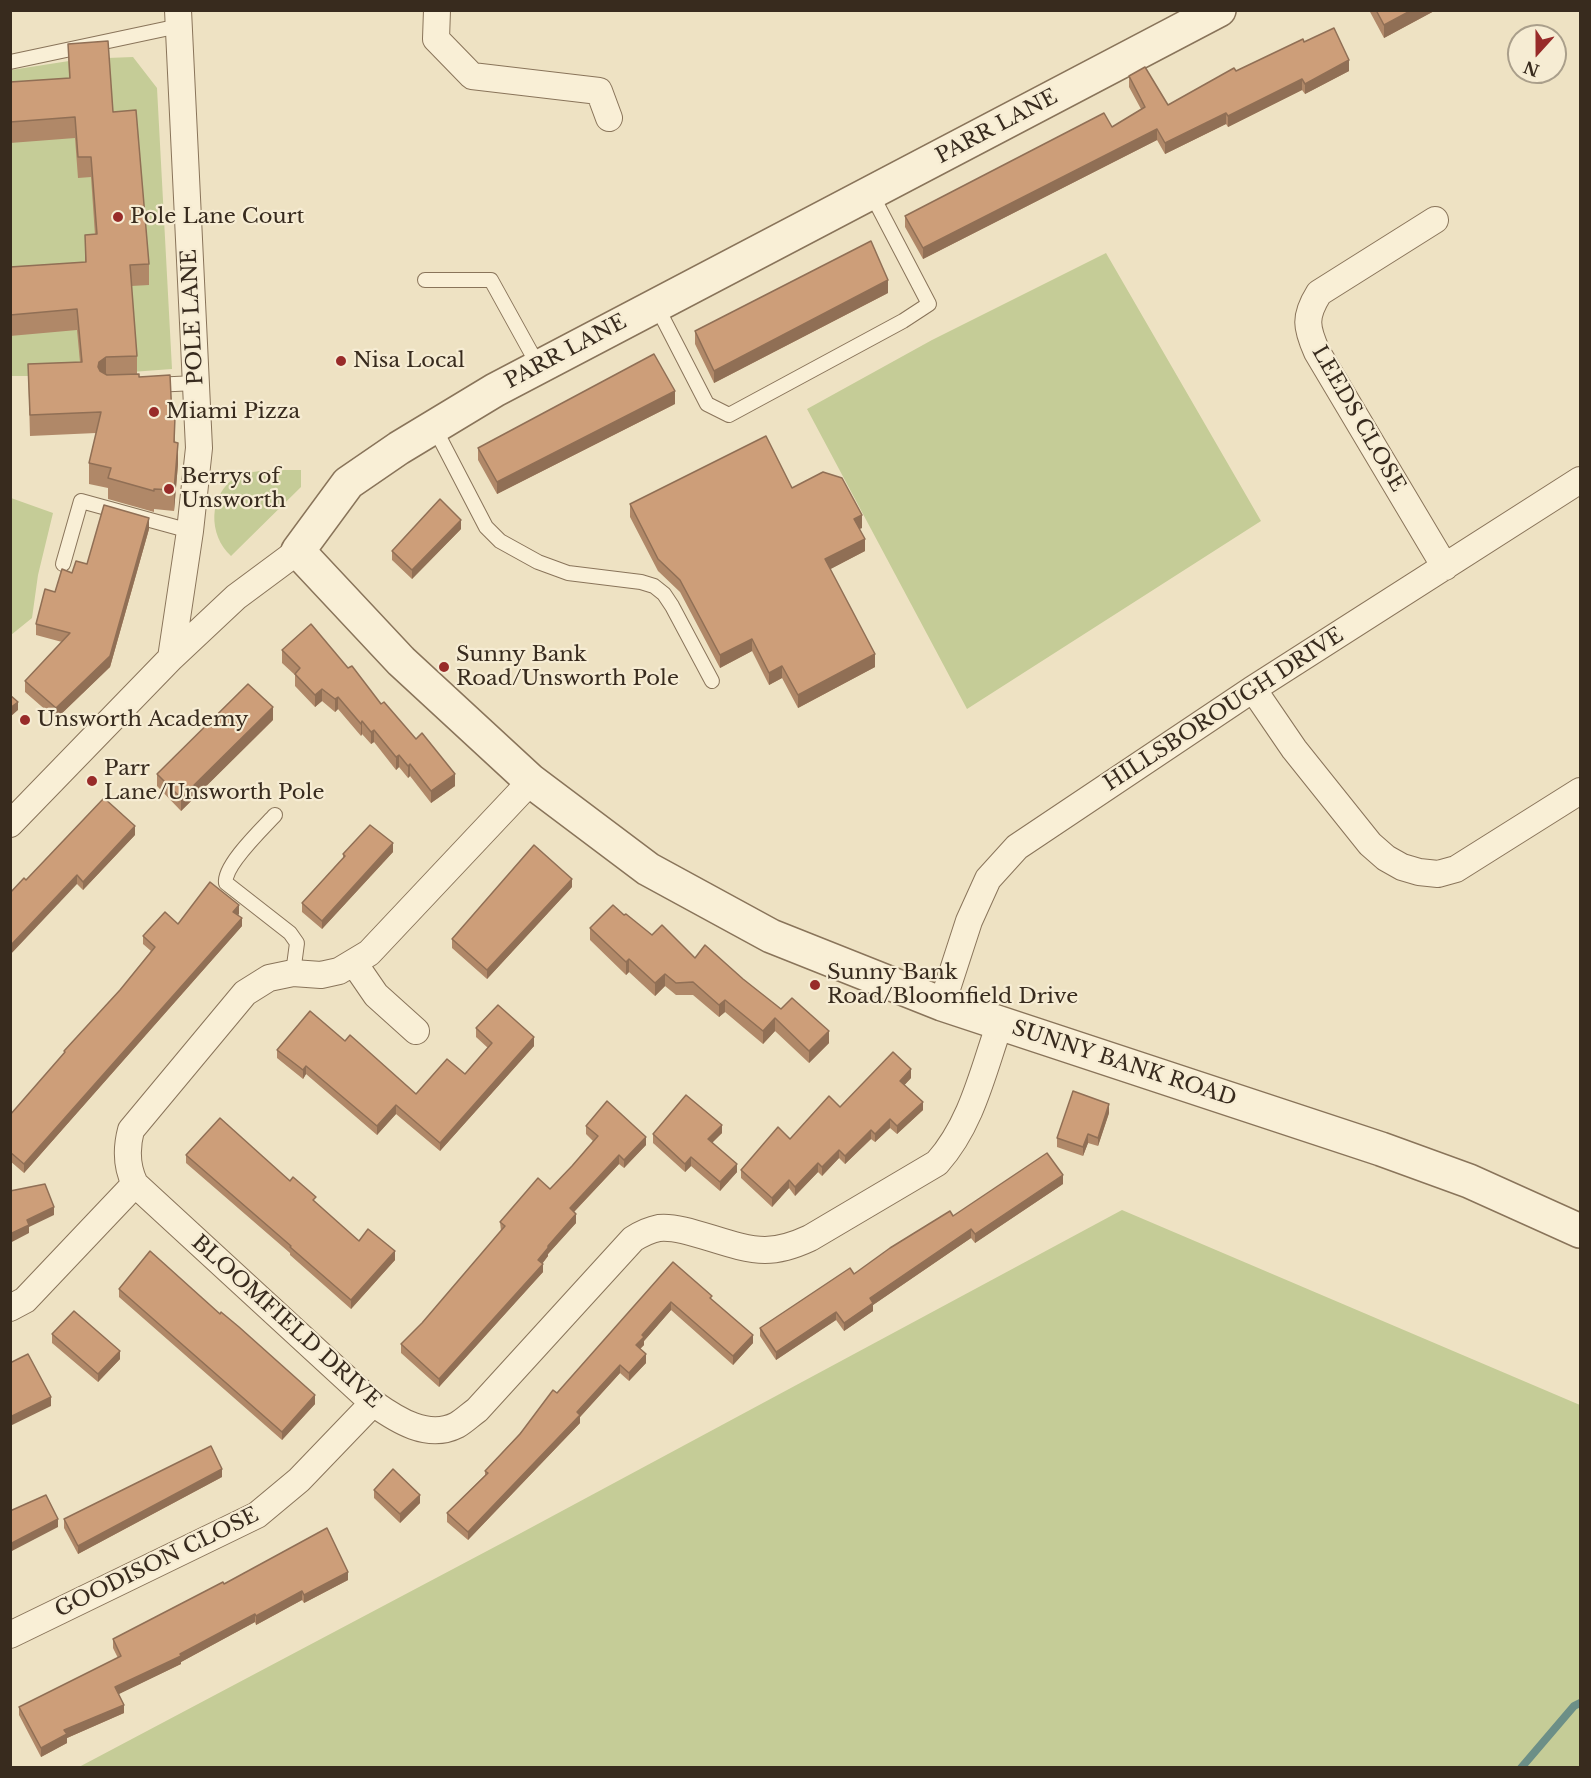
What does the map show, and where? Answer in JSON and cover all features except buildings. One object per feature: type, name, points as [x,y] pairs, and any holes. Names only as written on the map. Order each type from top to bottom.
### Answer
[{"type":"street","points":[[437,10],[436,39],[472,76],[599,91],[609,118]]},
{"type":"street","name":"PARR LANE","points":[[12,821],[171,658],[236,597],[298,551],[348,483],[495,390],[1219,10]]},
{"type":"street","name":"POLE LANE","points":[[171,658],[190,531],[199,448],[179,18]]},
{"type":"street","name":"LEEDS CLOSE","points":[[1435,220],[1319,293],[1308,316],[1308,331],[1317,352],[1444,567]]},
{"type":"street","name":"HILLSBOROUGH DRIVE","points":[[942,1004],[969,921],[988,879],[1017,847],[1253,689],[1581,480]]},
{"type":"street","name":"SUNNY BANK ROAD","points":[[298,551],[401,661],[531,781],[648,869],[771,936],[942,1004],[1382,1149],[1469,1181],[1581,1231]]},
{"type":"street","points":[[1253,689],[1294,749],[1370,844],[1386,858],[1402,867],[1438,874],[1456,869],[1581,791]]},
{"type":"street","points":[[10,1308],[25,1300],[135,1184],[130,1174],[127,1158],[127,1144],[131,1130],[245,993],[269,978],[293,973],[321,975],[339,971],[369,953],[531,781]]},
{"type":"street","points":[[354,963],[376,995],[416,1030]]},
{"type":"street","name":"BLOOMFIELD DRIVE","points":[[135,1184],[373,1403],[397,1419],[423,1429],[446,1429],[459,1424],[477,1410],[633,1239],[647,1231],[661,1228],[680,1230],[744,1248],[765,1250],[788,1248],[810,1238],[937,1163],[952,1147],[966,1119],[1000,1023]]},
{"type":"street","name":"GOODISON CLOSE","points":[[10,1635],[257,1515],[299,1480],[373,1403]]},
{"type":"lane","points":[[10,62],[179,18]]},
{"type":"lane","points":[[656,305],[707,404],[729,415],[903,321],[929,304],[871,193]]},
{"type":"lane","points":[[425,280],[491,280],[539,367]]},
{"type":"lane","points":[[140,386],[196,383]]},
{"type":"lane","points":[[434,427],[486,527],[500,541],[559,570],[654,586],[664,594],[672,606],[712,681]]},
{"type":"lane","points":[[63,564],[81,501],[190,531]]},
{"type":"lane","points":[[275,815],[233,862],[225,879],[226,883],[290,933],[297,943],[293,973]]},
{"type":"green space","points":[[133,57],[157,88],[172,369],[77,376],[11,376],[11,70],[82,59]]},
{"type":"green space","points":[[1106,253],[1261,521],[967,709],[807,409],[932,340]]},
{"type":"green space","points":[[264,470],[301,470],[301,487],[231,556],[223,547],[215,527],[216,504],[220,494],[236,477]]},
{"type":"green space","points":[[11,498],[53,513],[38,575],[32,618],[11,635]]},
{"type":"green space","points":[[1122,1210],[1580,1405],[1580,1767],[79,1767],[521,1533]]},
{"type":"waterway","points":[[1521,1768],[1574,1706],[1580,1703]]},
{"type":"place","name":"Pole Lane Court","points":[[118,217]]},
{"type":"place","name":"Nisa Local","points":[[341,361]]},
{"type":"place","name":"Miami Pizza","points":[[154,412]]},
{"type":"place","name":"Berrys of Unsworth","points":[[169,489]]},
{"type":"place","name":"Sunny Bank Road/Unsworth Pole","points":[[444,667]]},
{"type":"place","name":"Unsworth Academy","points":[[25,720]]},
{"type":"place","name":"Parr Lane/Unsworth Pole","points":[[92,781]]},
{"type":"place","name":"Sunny Bank Road/Bloomfield Drive","points":[[815,985]]}]
